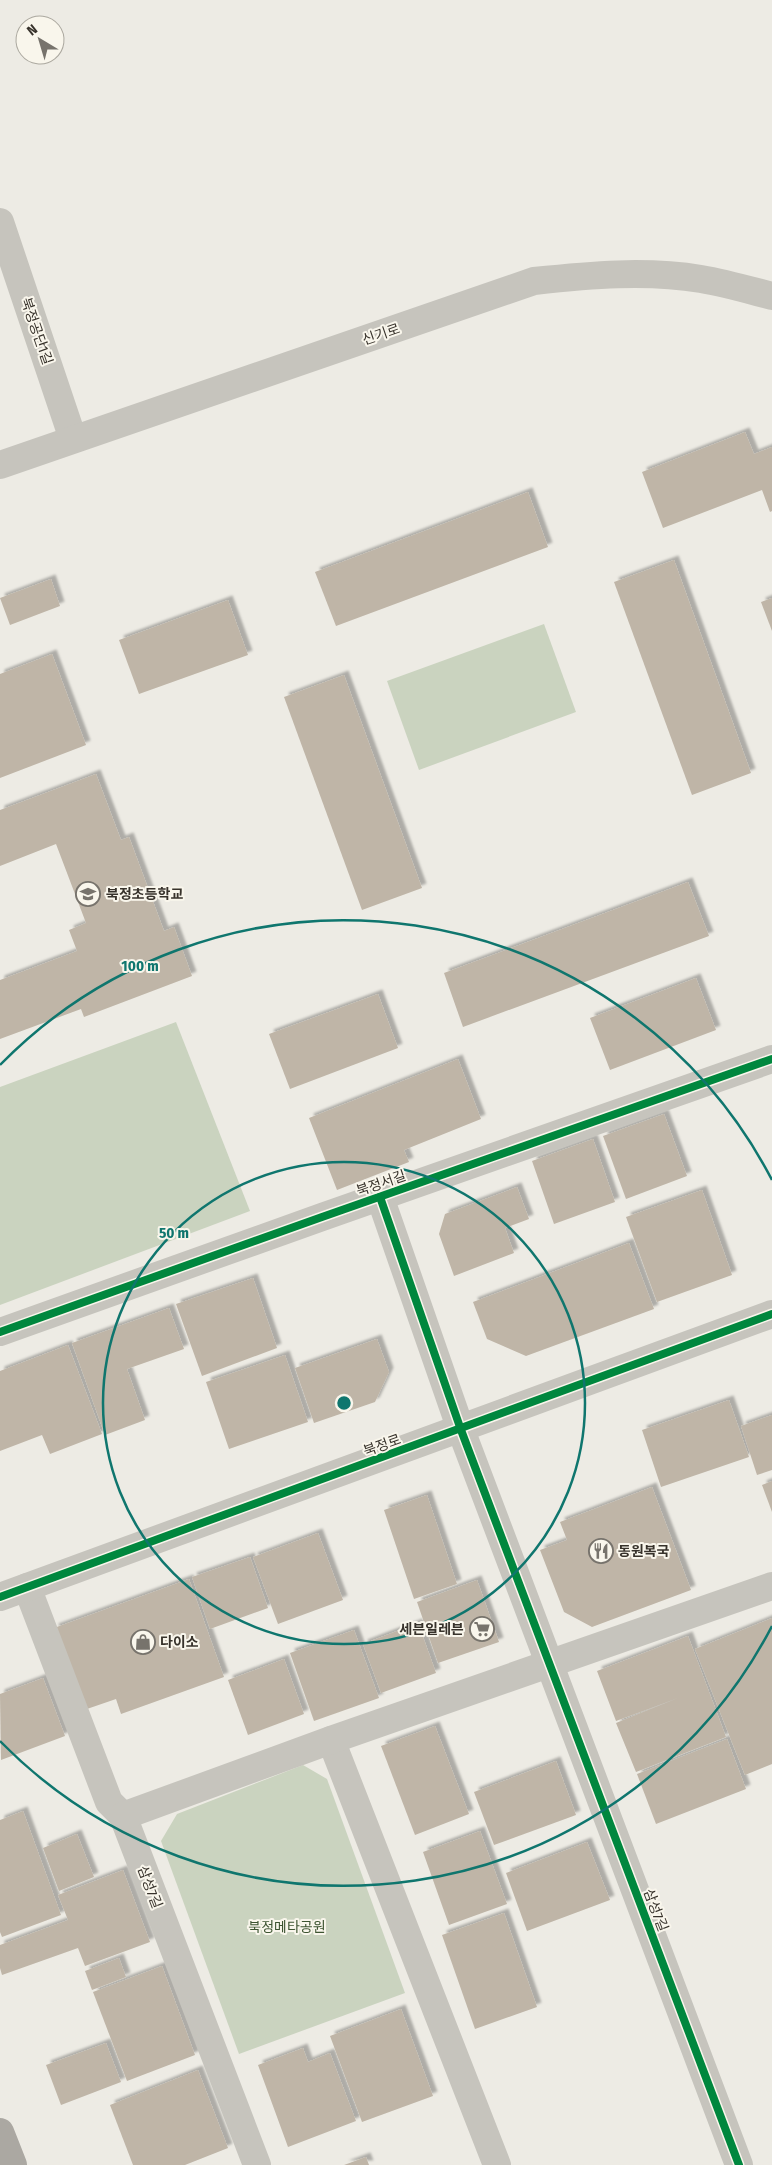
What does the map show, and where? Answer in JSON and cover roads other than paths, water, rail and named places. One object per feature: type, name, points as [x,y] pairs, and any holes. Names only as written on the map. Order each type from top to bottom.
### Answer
[{"type":"main road","points":[[0,2132],[13,2165]]},
{"type":"street","name":"북정공단1길","points":[[0,222],[74,439]]},
{"type":"street","name":"신기로","points":[[0,465],[534,281],[592,275],[642,274],[701,279],[772,296]]},
{"type":"street","name":"북정서길","points":[[0,1332],[772,1059]]},
{"type":"street","name":"삼성7길","points":[[380,1197],[461,1430],[739,2165]]},
{"type":"street","name":"북정로","points":[[0,1597],[461,1430],[772,1314]]},
{"type":"street","points":[[123,1816],[331,1740],[772,1586]]},
{"type":"street","name":"삼성7길","points":[[27,1587],[109,1802],[123,1816],[257,2165]]},
{"type":"street","points":[[331,1740],[497,2165]]},
{"type":"place","name":"북정초등학교","points":[[88,894]]},
{"type":"place","name":"동원복국","points":[[601,1551]]},
{"type":"place","name":"세븐일레븐","points":[[482,1629]]},
{"type":"place","name":"다이소","points":[[143,1642]]},
{"type":"park label","name":"북정메타공원","points":[[287,1927]]}]
